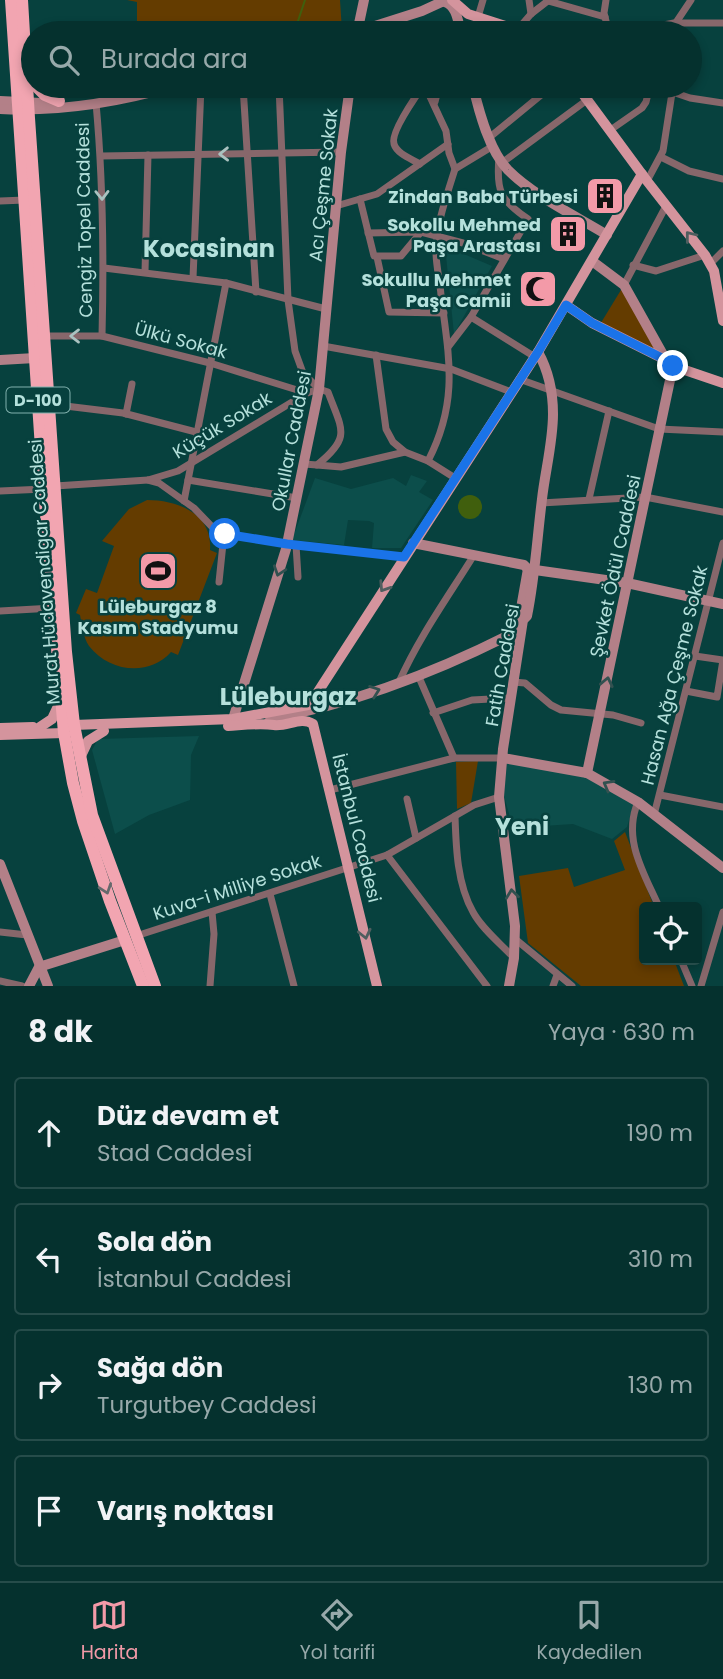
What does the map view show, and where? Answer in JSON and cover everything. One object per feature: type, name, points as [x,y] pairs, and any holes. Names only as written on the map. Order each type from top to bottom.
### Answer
[{"type":"highway","name":"D-100","points":[[11,0],[21,88]]},
{"type":"highway","name":"D-100","points":[[22,0],[23,21]]},
{"type":"highway","name":"D-100","points":[[22,98],[23,106]]},
{"type":"highway","name":"D-100","points":[[23,106],[24,98]]},
{"type":"highway","points":[[52,98],[59,101]]},
{"type":"highway","name":"Murat Hüdavendigar Caddesi","points":[[23,106],[24,200],[35,358],[69,729],[67,753],[83,821],[130,938],[155,986]]},
{"type":"highway","name":"Murat Hüdavendigar Caddesi","points":[[23,106],[50,404],[49,488],[54,608],[66,698]]},
{"type":"highway","name":"Murat Hüdavendigar Caddesi","points":[[69,729],[80,758],[98,835],[143,986]]},
{"type":"main road","points":[[360,21],[364,0]]},
{"type":"main road","points":[[447,1],[474,16],[490,21]]},
{"type":"main road","points":[[403,21],[447,1]]},
{"type":"main road","points":[[447,1],[452,6],[457,21]]},
{"type":"main road","points":[[461,21],[461,18],[474,16]]},
{"type":"main road","points":[[0,109],[88,98]]},
{"type":"main road","points":[[0,101],[23,106],[96,103],[116,98]]},
{"type":"main road","name":"Acı Çeşme Sokak","points":[[328,287],[348,98]]},
{"type":"main road","points":[[476,98],[491,141],[501,159],[523,183],[607,235]]},
{"type":"main road","points":[[587,100],[708,260],[719,290],[723,316]]},
{"type":"main road","points":[[232,723],[308,705],[536,355],[644,178]]},
{"type":"main road","points":[[592,261],[624,285],[669,363]]},
{"type":"main road","name":"Okullar Caddesi","points":[[232,723],[292,544],[297,498],[319,389],[328,287]]},
{"type":"main road","points":[[566,305],[592,323],[669,363],[723,383]]},
{"type":"main road","name":"Fatih Caddesi","points":[[509,986],[514,938],[513,898],[499,797],[513,682],[522,624],[527,616],[553,416],[551,391],[544,362],[536,355]]},
{"type":"main road","points":[[0,360],[35,358]]},
{"type":"main road","name":"Şevket Ödül Caddesi","points":[[587,773],[659,429],[669,363]]},
{"type":"main road","points":[[413,543],[524,565],[532,569],[627,583],[723,604]]},
{"type":"main road","points":[[0,727],[41,730],[268,723],[272,718],[333,706],[418,675],[522,624]]},
{"type":"main road","points":[[0,736],[41,730],[66,698],[82,716],[102,727]]},
{"type":"main road","name":"İstanbul Caddesi","points":[[268,723],[274,725],[312,722],[377,986]]},
{"type":"main road","points":[[80,758],[88,741],[102,727]]},
{"type":"main road","points":[[41,730],[58,741],[67,753]]},
{"type":"main road","points":[[503,758],[587,773],[638,802],[723,868]]},
{"type":"main road","points":[[0,864],[4,888],[48,986]]},
{"type":"main road","points":[[29,986],[39,967],[130,938]]},
{"type":"street","points":[[474,16],[483,0]]},
{"type":"street","points":[[529,0],[531,14]]},
{"type":"street","points":[[606,0],[606,21]]},
{"type":"street","points":[[675,21],[691,0]]},
{"type":"street","points":[[528,21],[531,14],[548,1],[605,17]]},
{"type":"street","points":[[702,23],[723,23]]},
{"type":"street","points":[[192,278],[200,98]]},
{"type":"street","points":[[244,98],[256,292]]},
{"type":"street","points":[[280,98],[288,300],[295,351],[303,373],[319,389],[327,392],[342,432],[334,451],[317,465]]},
{"type":"street","points":[[417,98],[393,136],[394,146],[420,164]]},
{"type":"street","points":[[428,461],[441,436],[446,419],[451,369],[436,253],[445,202],[455,169],[446,131],[432,98]]},
{"type":"street","points":[[435,103],[436,98]]},
{"type":"street","points":[[455,169],[539,98]]},
{"type":"street","points":[[609,131],[642,108],[648,98]]},
{"type":"street","points":[[644,178],[661,157],[672,98]]},
{"type":"street","points":[[698,98],[723,103]]},
{"type":"street","points":[[448,348],[471,317],[528,219],[509,206],[502,196],[497,178],[501,159],[587,100]]},
{"type":"street","name":"Cengiz Topel Caddesi","points":[[96,103],[101,156],[104,268],[102,336]]},
{"type":"street","points":[[336,206],[377,194],[448,145]]},
{"type":"street","points":[[101,156],[341,152]]},
{"type":"street","points":[[145,272],[148,155]]},
{"type":"street","points":[[661,157],[689,171],[723,179]]},
{"type":"street","points":[[360,199],[389,312],[444,313]]},
{"type":"street","points":[[0,201],[24,200]]},
{"type":"street","points":[[624,285],[666,206]]},
{"type":"street","points":[[368,233],[421,232],[463,243],[504,259]]},
{"type":"street","points":[[377,257],[401,256],[421,232]]},
{"type":"street","points":[[633,265],[656,271],[708,260],[723,251]]},
{"type":"street","points":[[104,268],[226,283],[326,309]]},
{"type":"street","points":[[184,501],[226,283]]},
{"type":"street","points":[[471,317],[536,355]]},
{"type":"street","name":"Ülkü Sokak","points":[[45,336],[102,336],[210,363],[307,393]]},
{"type":"street","points":[[323,346],[451,369],[511,392]]},
{"type":"street","points":[[376,355],[388,454]]},
{"type":"street","points":[[519,380],[659,429],[723,432]]},
{"type":"street","points":[[126,414],[132,384]]},
{"type":"street","name":"Küçük Sokak","points":[[0,491],[148,480],[178,471],[307,393],[319,389]]},
{"type":"street","points":[[50,404],[126,414],[196,432]]},
{"type":"street","points":[[589,499],[609,411]]},
{"type":"street","points":[[386,429],[393,442],[405,452],[428,461],[455,478]]},
{"type":"street","points":[[304,464],[341,467],[405,452]]},
{"type":"street","points":[[148,480],[159,483],[194,508],[212,528],[225,534],[404,557]]},
{"type":"street","points":[[188,480],[297,498]]},
{"type":"street","points":[[541,502],[645,497],[723,512]]},
{"type":"street","points":[[219,582],[225,534]]},
{"type":"street","name":"Hasan Ağa Çeşme Sokak","points":[[654,815],[723,542]]},
{"type":"street","points":[[292,544],[298,578]]},
{"type":"street","points":[[399,682],[427,628],[474,555]]},
{"type":"street","points":[[0,611],[54,608]]},
{"type":"street","points":[[686,691],[717,697],[723,660],[695,656]]},
{"type":"street","points":[[418,675],[454,758]]},
{"type":"street","points":[[513,682],[525,683],[556,708],[614,715],[641,723]]},
{"type":"street","points":[[433,713],[472,700],[511,698]]},
{"type":"street","points":[[330,790],[454,758],[503,758]]},
{"type":"street","points":[[660,795],[723,807]]},
{"type":"street","name":"Kuva-i Milliye Sokak","points":[[130,938],[387,855],[474,805],[499,797]]},
{"type":"street","points":[[407,799],[416,838]]},
{"type":"street","points":[[638,802],[632,822],[633,845],[657,902]]},
{"type":"street","points":[[455,816],[458,864],[474,915],[513,957]]},
{"type":"street","points":[[387,855],[486,986]]},
{"type":"street","points":[[270,894],[294,986]]},
{"type":"street","points":[[210,986],[214,933],[212,912]]},
{"type":"street","points":[[701,986],[723,912]]},
{"type":"street","points":[[0,932],[27,935]]},
{"type":"street","points":[[514,938],[572,986]]},
{"type":"street","points":[[683,965],[692,986]]},
{"type":"street","points":[[554,986],[557,975]]},
{"type":"street","points":[[0,981],[22,986]]},
{"type":"shaded area","points":[[127,0],[340,0],[341,21],[137,21],[137,2]]},
{"type":"shaded area","points":[[445,246],[492,266],[454,334]]},
{"type":"shaded area","points":[[624,285],[666,360],[599,326]]},
{"type":"shaded area","points":[[411,475],[427,481],[419,492],[433,500],[401,548],[372,548],[374,523],[369,521],[348,520],[344,545],[292,540],[315,478],[351,489],[393,478],[406,486]]},
{"type":"shaded area","points":[[470,495],[479,498],[482,507],[479,516],[470,519],[461,516],[458,507],[461,498]]},
{"type":"shaded area","name":"Lüleburgaz 8 Kasım Stadyumu","points":[[147,500],[181,506],[200,518],[206,527],[210,550],[217,553],[178,655],[171,652],[152,665],[129,668],[118,666],[97,655],[87,642],[80,615],[76,613],[86,589],[97,593],[114,546],[102,541],[129,509]]},
{"type":"shaded area","points":[[199,736],[191,755],[190,800],[149,815],[115,834],[92,750],[98,739]]},
{"type":"shaded area","points":[[478,761],[471,803],[457,809],[456,762]]},
{"type":"shaded area","points":[[507,761],[580,774],[634,803],[627,827],[612,839],[573,824],[513,828],[504,796]]},
{"type":"shaded area","points":[[625,832],[652,902],[639,902],[639,965],[676,965],[684,986],[581,986],[528,943],[519,876],[568,868],[574,887],[625,870],[614,841]]},
{"type":"waterway","points":[[298,21],[305,0]]},
{"type":"place","name":"Zindan Baba Türbesi","points":[[605,196]]},
{"type":"place","name":"Sokollu Mehmed Paşa Arastası","points":[[568,234]]},
{"type":"place","name":"Sokullu Mehmet Paşa Camii","points":[[538,289]]},
{"type":"place","name":"Lüleburgaz 8 Kasım Stadyumu","points":[[158,571]]},
{"type":"district","name":"Kocasinan","points":[[209,248]]},
{"type":"district","name":"Lüleburgaz","points":[[288,696]]},
{"type":"district","name":"Yeni","points":[[522,826]]},
{"type":"route","points":[[225,534],[404,557],[566,305],[592,323],[673,366]]}]
